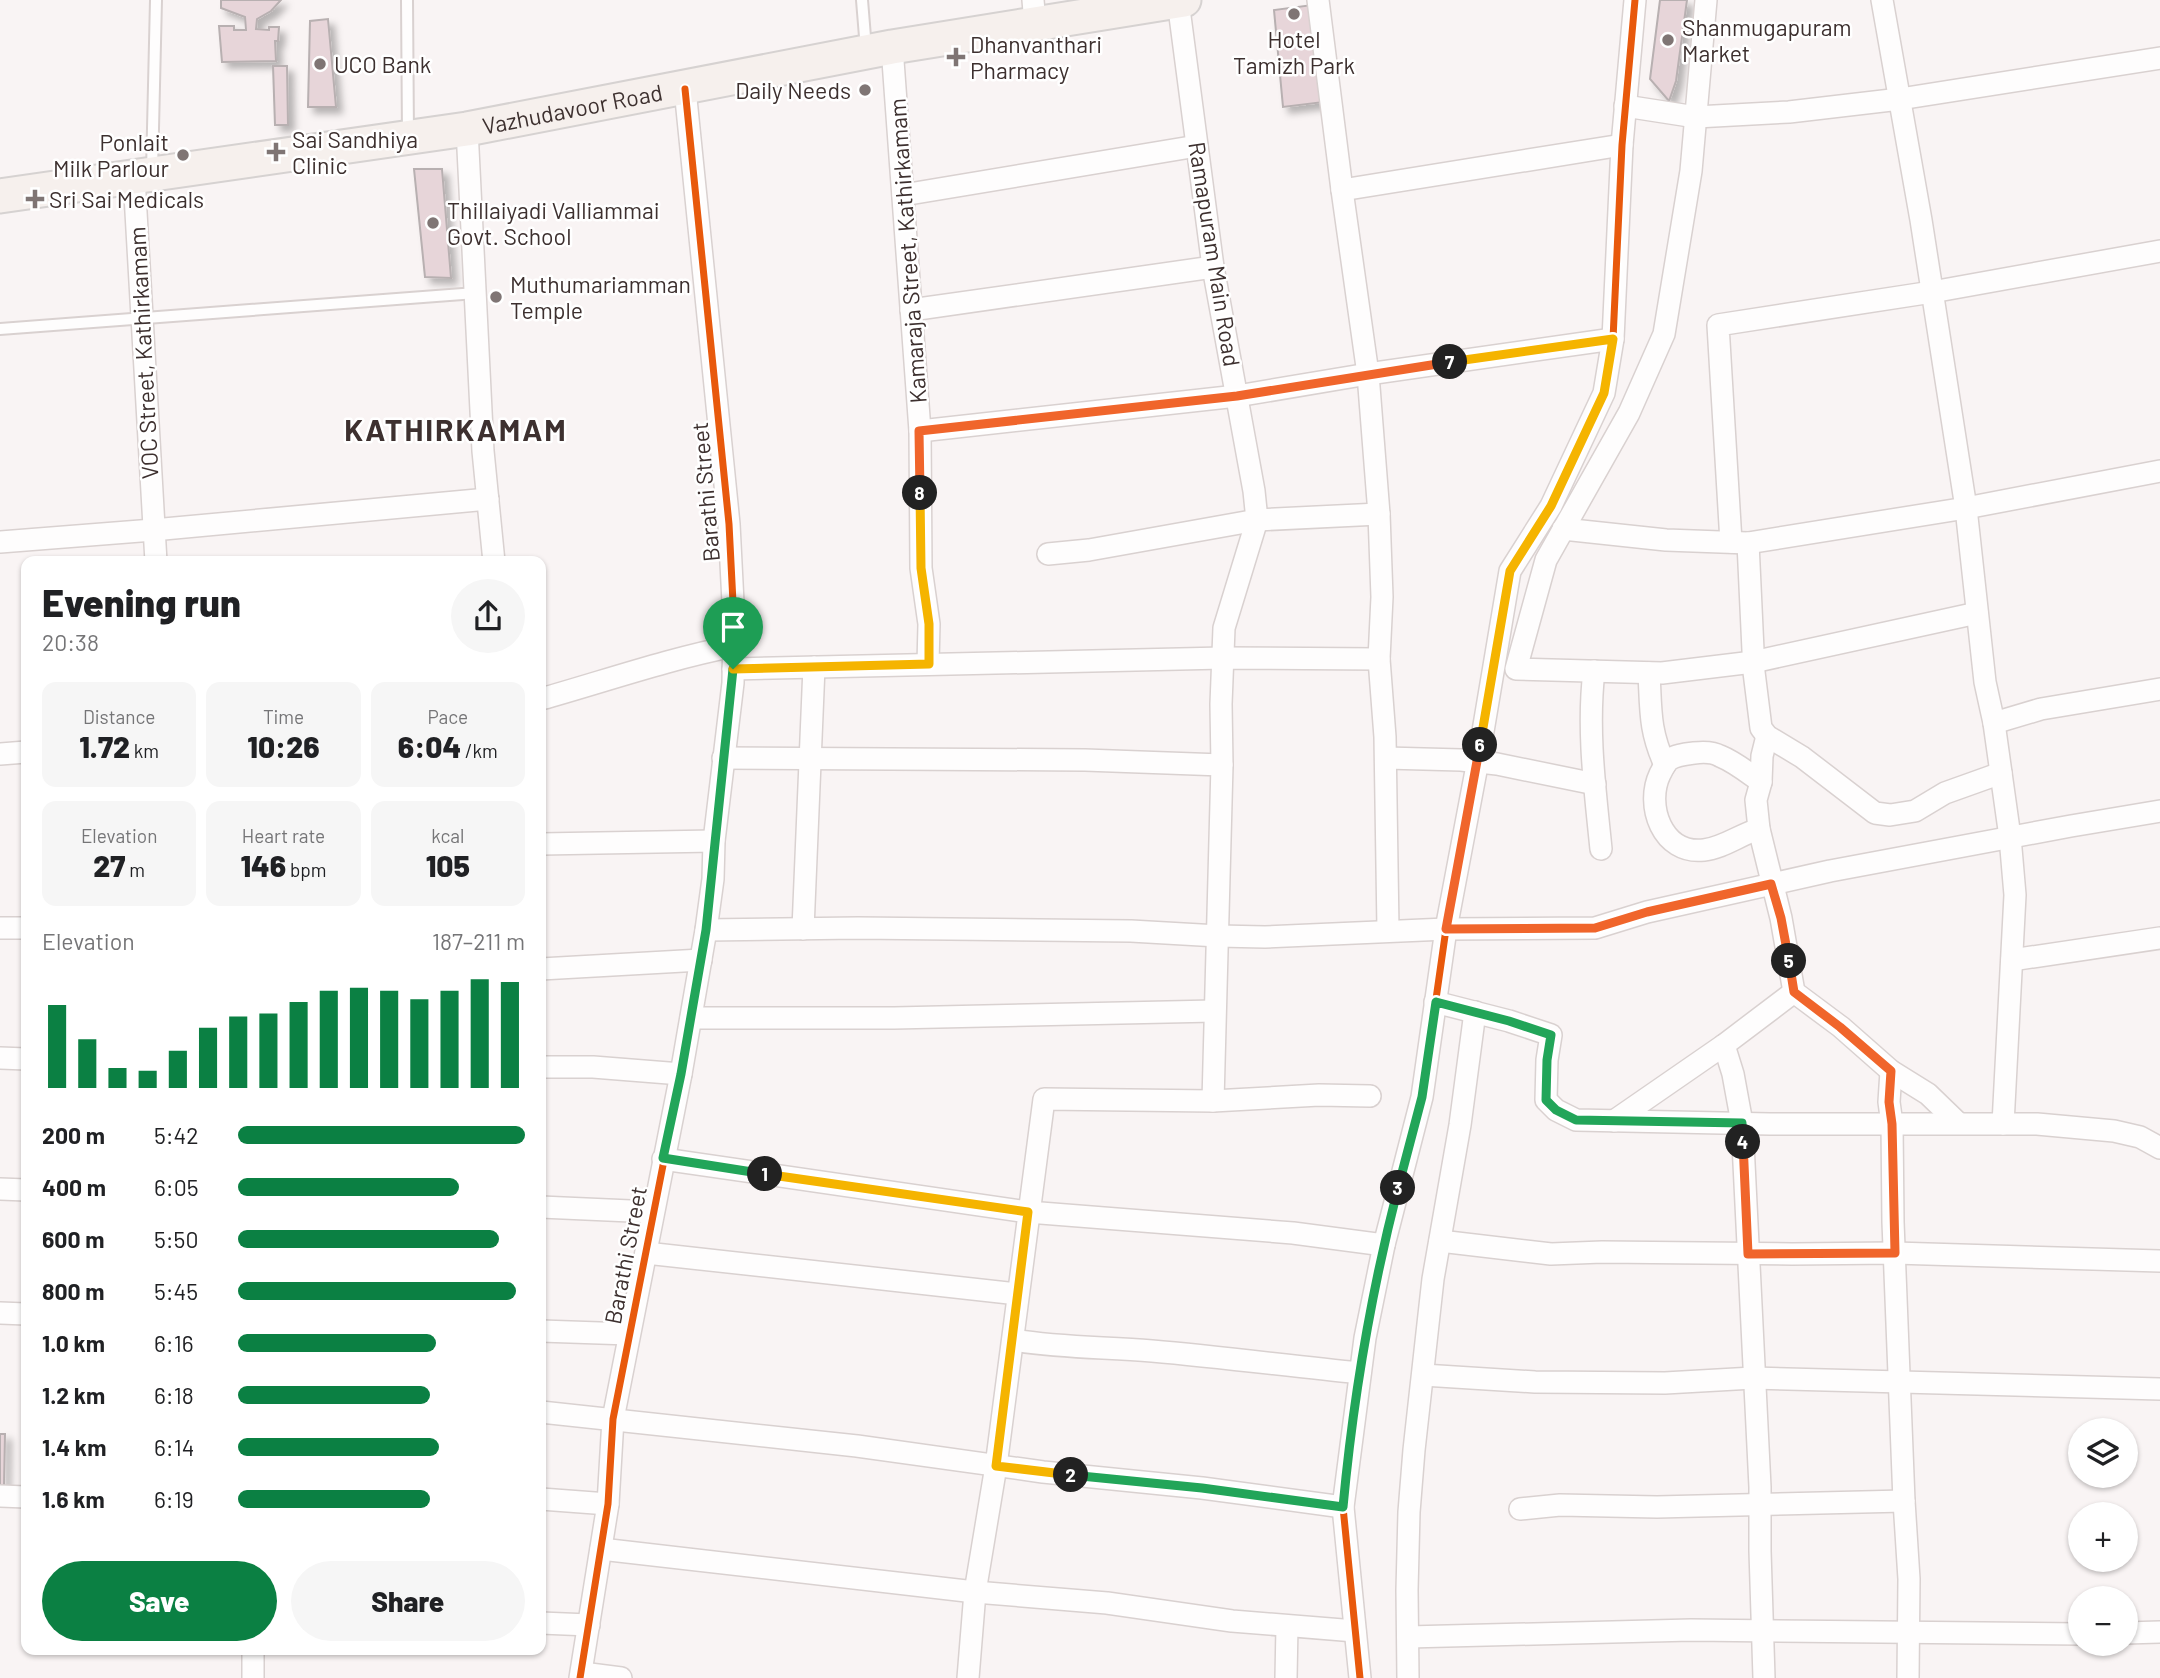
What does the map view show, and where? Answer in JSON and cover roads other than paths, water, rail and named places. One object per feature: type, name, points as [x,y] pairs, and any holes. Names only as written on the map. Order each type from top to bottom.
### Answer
[{"type":"main road","name":"Vazhudavoor Road","points":[[0,195],[467,129],[879,50],[1034,12],[1181,1]]},
{"type":"street","points":[[1318,0],[1368,374],[1379,514],[1382,597],[1379,659],[1386,758],[1388,930]]},
{"type":"street","points":[[1360,1678],[1343,1507],[1360,1373],[1384,1245],[1422,1097],[1446,929],[1510,571],[1551,506],[1604,393],[1613,339],[1622,145],[1636,0]]},
{"type":"street","points":[[1706,0],[1690,172],[1664,334],[1629,414],[1546,560],[1516,669],[1662,673],[1753,662],[1977,613]]},
{"type":"street","points":[[1882,0],[1966,508],[1985,682],[1994,723],[2010,837],[2015,895],[2003,1124]]},
{"type":"street","name":"Ramapuram Main Road","points":[[1181,1],[1213,267],[1257,520],[1224,628],[1213,1101]]},
{"type":"street","name":"Kamaraja Street, Kathirkamam","points":[[879,50],[903,195],[919,431],[921,568],[929,624],[929,664]]},
{"type":"street","points":[[1625,106],[1696,117],[1789,112],[1900,99],[2160,58]]},
{"type":"street","name":"Barathi Street","points":[[581,1676],[608,1504],[612,1419],[681,1074],[706,930],[733,669],[729,524],[685,89]]},
{"type":"street","points":[[467,129],[483,451],[493,556]]},
{"type":"street","points":[[1342,190],[1622,145]]},
{"type":"street","points":[[903,195],[1198,146]]},
{"type":"street","name":"VOC Street, Kathirkamam","points":[[143,175],[141,317],[155,556]]},
{"type":"street","points":[[2001,773],[1945,793],[1915,811],[1891,815],[1875,813],[1802,757],[1767,736],[1761,728],[1718,325],[1932,292],[2160,251]]},
{"type":"street","points":[[911,310],[1213,267]]},
{"type":"street","points":[[919,431],[1237,396],[1368,374],[1613,339]]},
{"type":"street","points":[[1563,529],[1666,540],[1740,543],[1966,508],[2160,471]]},
{"type":"street","points":[[0,542],[488,499]]},
{"type":"street","points":[[1048,554],[1089,550],[1257,520],[1379,514]]},
{"type":"street","points":[[546,698],[689,655],[734,646]]},
{"type":"street","points":[[733,669],[1223,658],[1379,659]]},
{"type":"street","points":[[803,929],[814,667]]},
{"type":"street","points":[[1594,671],[1591,700],[1601,849]]},
{"type":"street","points":[[1649,673],[1650,721],[1656,747],[1665,765]]},
{"type":"street","points":[[1994,723],[2041,709],[2160,689]]},
{"type":"street","points":[[1767,736],[1756,800],[1759,829],[1781,918],[1794,992],[1891,1071],[1928,1094],[1958,1123]]},
{"type":"street","points":[[0,754],[21,752]]},
{"type":"street","points":[[1759,829],[1703,850],[1687,848],[1674,842],[1662,830],[1654,806],[1656,782],[1665,765],[1671,758],[1687,754],[1718,754],[1739,765],[1760,782]]},
{"type":"street","points":[[723,758],[1085,760],[1222,765]]},
{"type":"street","points":[[1386,758],[1461,760],[1595,784]]},
{"type":"street","points":[[706,930],[1131,931],[1218,936],[1317,935],[1388,930],[1595,928],[1647,912],[1771,884],[2010,837],[2160,811]]},
{"type":"street","points":[[546,844],[714,841]]},
{"type":"street","points":[[0,928],[21,928]]},
{"type":"street","points":[[2012,960],[2160,938]]},
{"type":"street","points":[[546,970],[701,960]]},
{"type":"street","points":[[1614,1121],[1724,1045],[1794,992]]},
{"type":"street","points":[[1436,1002],[1551,1035],[1546,1100],[1556,1110],[1576,1120],[2003,1124],[2114,1131],[2140,1137],[2160,1148]]},
{"type":"street","points":[[691,1018],[894,1018],[1214,1011]]},
{"type":"street","points":[[1408,1678],[1409,1512],[1433,1279],[1460,1125],[1475,1012]]},
{"type":"street","points":[[1724,1045],[1734,1074],[1742,1123],[1760,1488],[1765,1678]]},
{"type":"street","points":[[0,1058],[21,1059]]},
{"type":"street","points":[[546,1068],[593,1066],[681,1074]]},
{"type":"street","points":[[1891,1071],[1889,1102],[1909,1579],[1908,1678]]},
{"type":"street","points":[[968,1678],[975,1592],[996,1466],[1044,1099],[1213,1101],[1319,1095],[1370,1096]]},
{"type":"street","points":[[663,1158],[1028,1212],[1293,1233],[1384,1245]]},
{"type":"street","points":[[0,1189],[21,1191]]},
{"type":"street","points":[[546,1207],[653,1212]]},
{"type":"street","points":[[1440,1241],[1551,1254],[1895,1253],[2160,1261]]},
{"type":"street","points":[[646,1253],[1018,1294]]},
{"type":"street","points":[[0,1313],[21,1314]]},
{"type":"street","points":[[546,1331],[629,1334]]},
{"type":"street","points":[[1013,1340],[1052,1346],[1163,1352],[1360,1373]]},
{"type":"street","points":[[1423,1375],[1572,1382],[1665,1383],[1753,1378],[2160,1389]]},
{"type":"street","points":[[546,1412],[893,1450],[996,1466],[1177,1485],[1343,1507]]},
{"type":"street","points":[[0,1496],[21,1497]]},
{"type":"street","points":[[546,1499],[608,1504]]},
{"type":"street","points":[[1520,1509],[1585,1505],[1657,1507],[1904,1501]]},
{"type":"street","points":[[601,1549],[975,1592],[1107,1603],[1160,1612],[1287,1626],[1355,1631]]},
{"type":"street","points":[[546,1623],[589,1625]]},
{"type":"street","points":[[1286,1678],[1287,1626]]},
{"type":"street","points":[[1408,1637],[1691,1630],[2068,1634]]},
{"type":"street","points":[[2138,1633],[2160,1632]]},
{"type":"street","points":[[253,1655],[253,1678]]},
{"type":"street","points":[[581,1676],[621,1678]]},
{"type":"lane","points":[[143,175],[156,0]]},
{"type":"lane","points":[[407,0],[408,137]]},
{"type":"lane","points":[[862,0],[879,50]]},
{"type":"lane","points":[[0,329],[476,293]]},
{"type":"place","name":"Hotel Tamizh Park","points":[[1294,14]]},
{"type":"place","name":"Shanmugapuram Market","points":[[1668,40]]},
{"type":"place","name":"Dhanvanthari Pharmacy","points":[[956,57]]},
{"type":"place","name":"UCO Bank","points":[[320,64]]},
{"type":"place","name":"Daily Needs","points":[[865,90]]},
{"type":"place","name":"Sai Sandhiya Clinic","points":[[276,152]]},
{"type":"place","name":"Ponlait Milk Parlour","points":[[183,155]]},
{"type":"place","name":"Sri Sai Medicals","points":[[35,199]]},
{"type":"place","name":"Thillaiyadi Valliammai Govt. School","points":[[433,223]]},
{"type":"place","name":"Muthumariamman Temple","points":[[496,297]]},
{"type":"district","name":"KATHIRKAMAM","points":[[456,429]]}]
